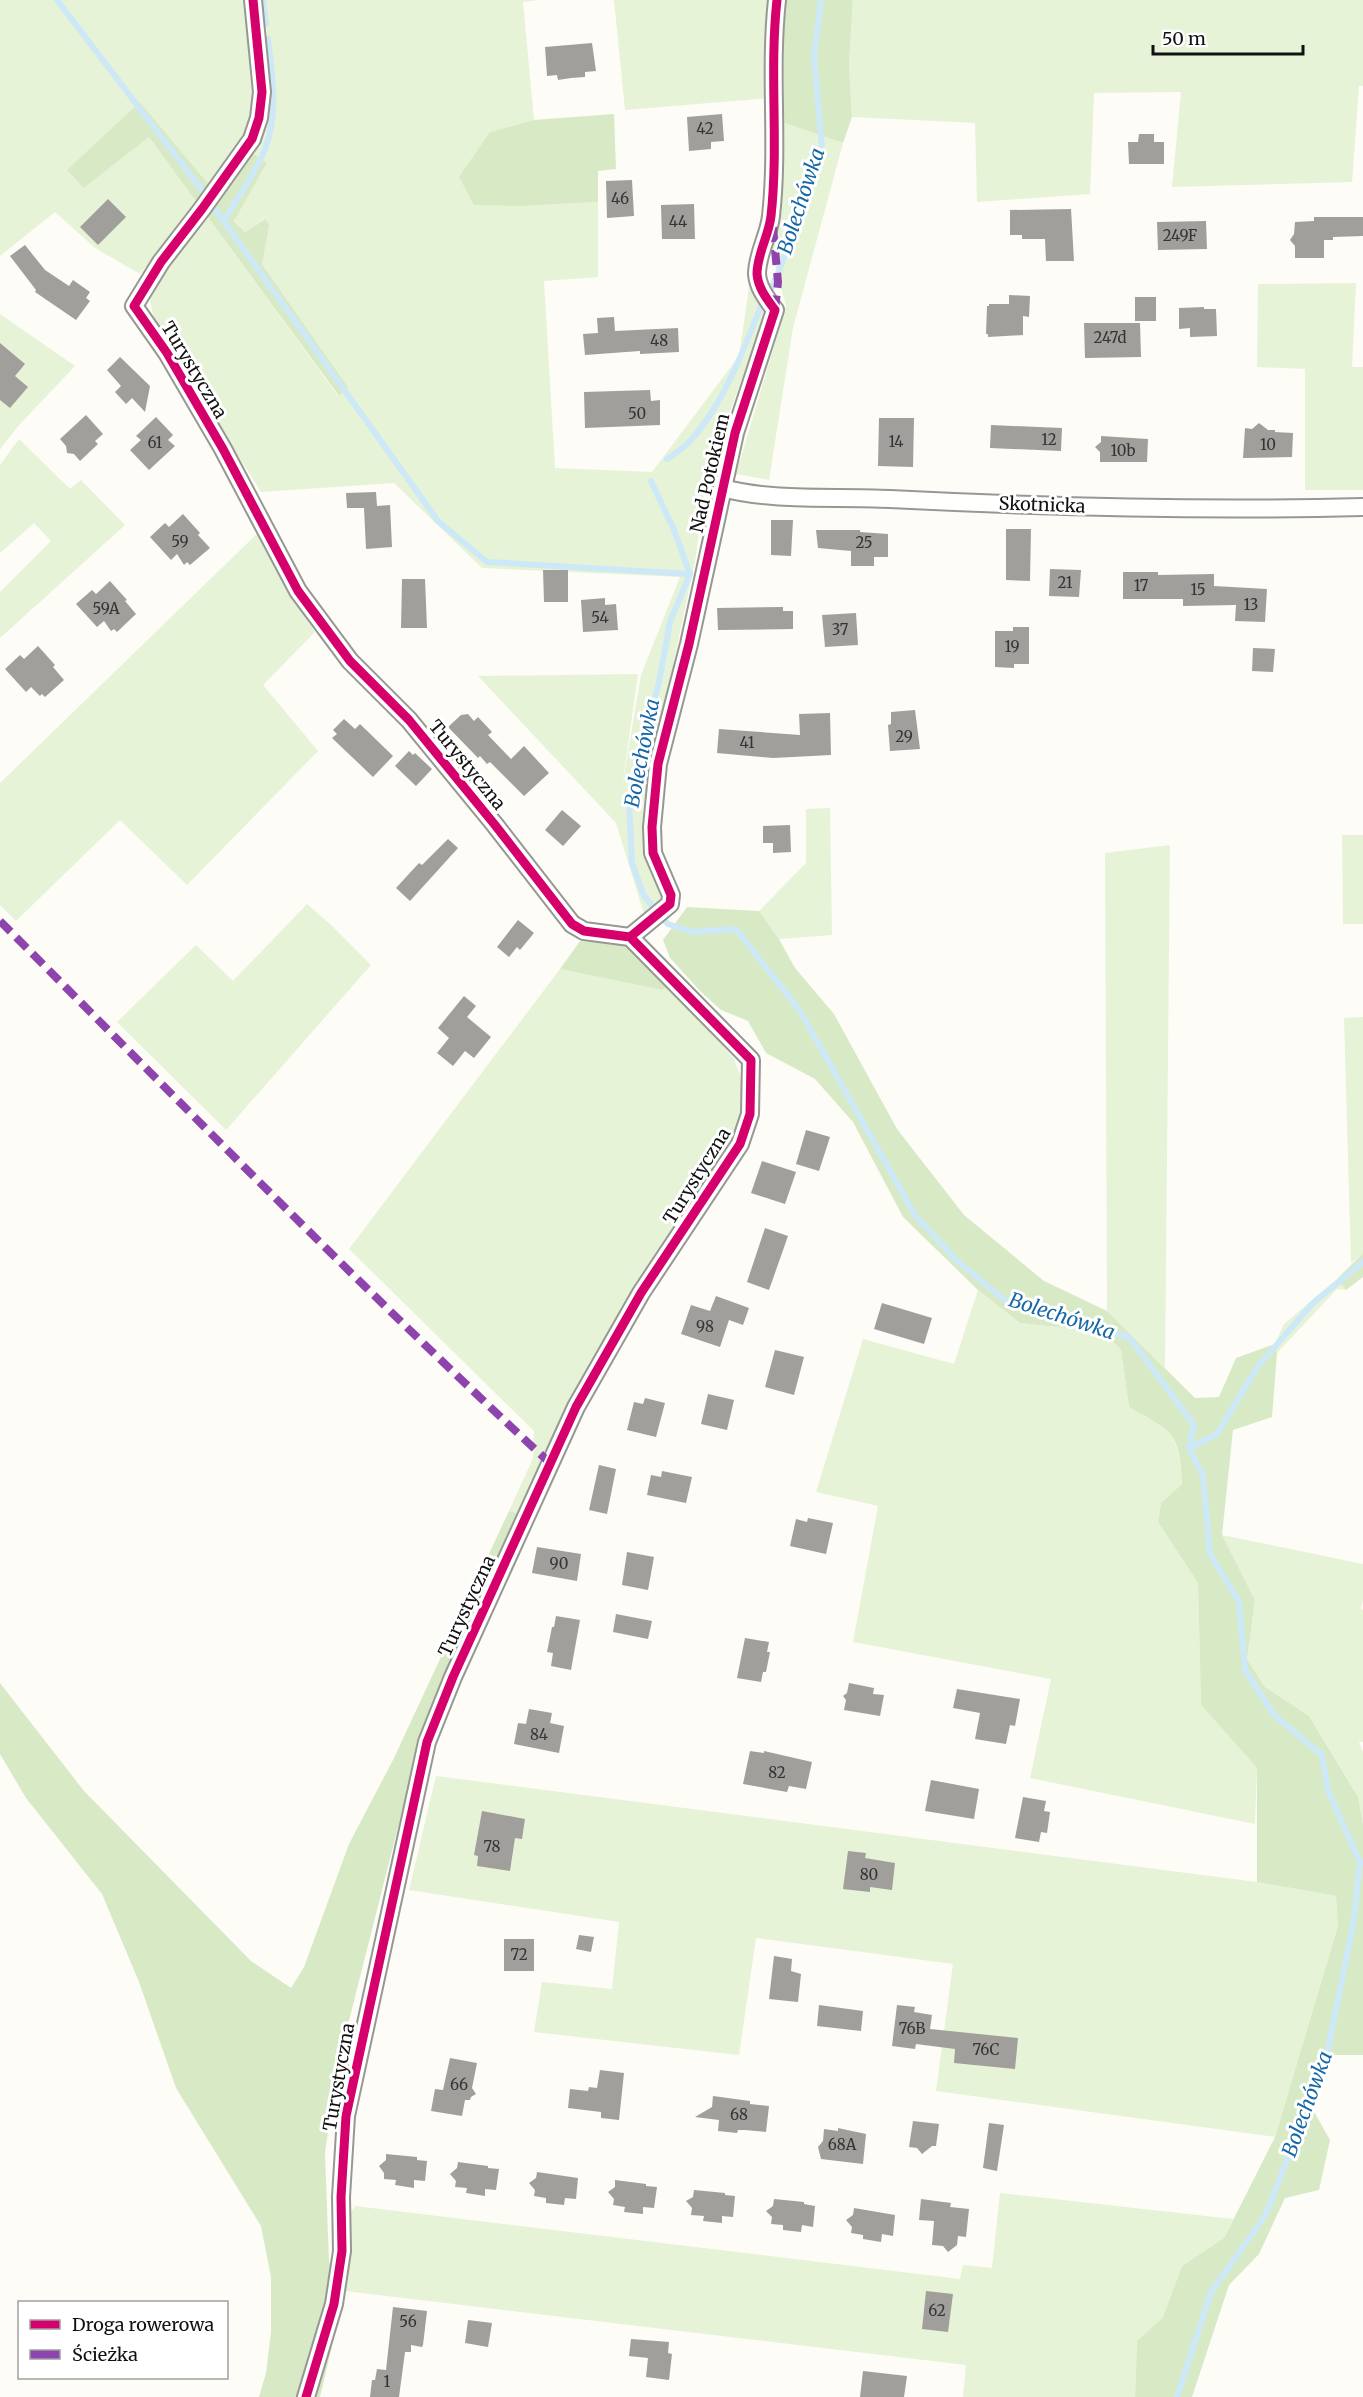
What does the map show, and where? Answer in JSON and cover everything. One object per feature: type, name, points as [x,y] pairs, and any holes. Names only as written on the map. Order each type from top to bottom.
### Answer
[{"type":"street","name":"Turystyczna","points":[[253,0],[262,92],[259,118],[252,139],[161,262],[134,306],[167,353],[223,449],[298,591],[350,661],[409,720],[572,924],[584,931],[615,937],[630,937],[751,1060],[750,1114],[740,1144],[641,1293],[576,1407],[453,1677],[428,1742],[346,2116],[341,2197],[342,2251],[334,2304],[306,2397]]},
{"type":"street","name":"Nad Potokiem","points":[[630,937],[670,904],[671,894],[653,853],[652,827],[658,764],[689,644],[735,433],[775,310],[759,285],[757,273],[771,218],[777,0]]},
{"type":"street","name":"Skotnicka","points":[[722,488],[750,495],[1058,506],[1233,510],[1363,507]]},
{"type":"green space","points":[[0,0],[245,0],[250,46],[252,110],[246,133],[238,149],[211,188],[140,102],[84,188],[149,137],[199,204],[140,274],[95,248],[55,212],[0,256]]},
{"type":"green space","points":[[263,0],[540,0],[523,2],[534,120],[490,132],[521,206],[598,202],[598,277],[544,281],[555,468],[652,472],[739,356],[750,280],[766,313],[707,474],[695,562],[643,806],[643,853],[665,896],[644,914],[616,823],[478,676],[638,674],[622,787],[641,675],[680,577],[482,568],[394,483],[261,492],[156,326],[150,302],[153,288],[207,216],[338,396],[348,387],[262,264],[264,219],[245,232],[234,220],[267,163],[253,153],[262,135],[270,97]]},
{"type":"green space","points":[[614,0],[775,0],[770,98],[625,110]]},
{"type":"green space","points":[[784,0],[853,0],[849,65],[852,117],[843,143],[784,123]]},
{"type":"green space","points":[[853,0],[1363,0],[1363,86],[1359,86],[1352,182],[1172,187],[1181,92],[1094,93],[1090,194],[977,202],[975,123],[852,117],[849,65]]},
{"type":"green space","points":[[140,102],[219,197],[253,153],[267,163],[234,221],[245,232],[265,219],[269,225],[262,264],[348,387],[339,396],[149,137],[84,188],[67,170]]},
{"type":"green space","points":[[614,114],[616,169],[598,171],[598,202],[521,206],[474,205],[459,177],[490,132],[534,120]]},
{"type":"green space","points":[[784,123],[843,143],[793,328],[769,480],[736,474],[786,306],[770,247]]},
{"type":"green space","points":[[1356,283],[1352,367],[1363,367],[1363,490],[1305,490],[1305,369],[1257,367],[1258,284]]},
{"type":"green space","points":[[0,314],[75,366],[19,425],[0,449]]},
{"type":"green space","points":[[19,439],[70,489],[81,480],[125,525],[0,638],[0,592],[51,541],[34,523],[0,553],[0,465]]},
{"type":"green space","points":[[261,530],[290,593],[315,632],[263,685],[318,751],[187,885],[120,820],[16,921],[0,905],[0,783]]},
{"type":"green space","points":[[830,808],[832,935],[779,939],[759,911],[806,863],[806,809]]},
{"type":"green space","points":[[1342,835],[1363,835],[1363,924],[1343,924]]},
{"type":"green space","points":[[1170,845],[1165,1368],[1107,1311],[1105,853]]},
{"type":"green space","points":[[307,904],[371,965],[226,1130],[117,1022],[196,945],[233,981]]},
{"type":"green space","points":[[687,907],[759,911],[779,939],[795,968],[834,1014],[897,1129],[964,1215],[1044,1281],[1107,1311],[1195,1398],[1219,1397],[1236,1358],[1275,1344],[1277,1353],[1272,1417],[1233,1430],[1222,1535],[1255,1600],[1247,1659],[1265,1687],[1309,1716],[1358,1797],[1363,1824],[1363,2055],[1330,2055],[1313,2110],[1330,2140],[1319,2190],[1285,2198],[1259,2254],[1229,2285],[1192,2397],[1135,2397],[1137,2341],[1163,2317],[1182,2266],[1224,2238],[1275,2137],[1338,1926],[1336,1896],[1257,1882],[1257,1768],[1201,1705],[1198,1583],[1158,1522],[1161,1503],[1182,1484],[1179,1453],[1176,1443],[1164,1428],[1129,1407],[1121,1350],[1103,1332],[1020,1323],[978,1290],[903,1217],[853,1122],[815,1079],[766,1053],[748,1021],[721,1010],[670,958],[663,940]]},
{"type":"green space","points":[[634,939],[670,985],[662,990],[560,969],[580,941],[616,944]]},
{"type":"green space","points":[[560,969],[662,990],[670,985],[734,1059],[746,1091],[737,1130],[723,1159],[617,1320],[550,1443],[518,1513],[509,1511],[533,1458],[534,1431],[349,1249]]},
{"type":"green space","points":[[1363,1017],[1363,1253],[1351,1263],[1344,1018]]},
{"type":"green space","points":[[1363,1253],[1363,1277],[1346,1290],[1337,1279]]},
{"type":"green space","points":[[1337,1279],[1346,1290],[1337,1289],[1277,1353],[1275,1344],[1284,1324]]},
{"type":"green space","points":[[978,1290],[1020,1323],[1103,1332],[1121,1350],[1129,1407],[1164,1428],[1175,1443],[1181,1466],[1182,1484],[1161,1503],[1158,1522],[1198,1583],[1201,1705],[1257,1768],[1255,1824],[1030,1778],[1051,1679],[853,1642],[878,1506],[816,1492],[863,1339],[954,1364]]},
{"type":"green space","points":[[509,1511],[518,1513],[417,1752],[337,2068],[325,2153],[329,2262],[345,2291],[320,2397],[259,2397],[266,2373],[271,2332],[271,2277],[261,2226],[176,2088],[139,1982],[102,1894],[26,1798],[0,1754],[0,1683],[84,1791],[251,1961],[291,1988],[304,1967],[349,1844],[393,1760]]},
{"type":"green space","points":[[1222,1535],[1363,1564],[1361,1609],[1363,1610],[1363,1742],[1359,1742],[1363,1752],[1363,1824],[1358,1797],[1309,1716],[1265,1687],[1247,1659],[1255,1600]]},
{"type":"green space","points":[[436,1776],[1257,1882],[1336,1896],[1338,1926],[1275,2137],[936,2091],[953,1964],[756,1938],[739,2055],[534,2032],[542,1982],[612,1989],[619,1922],[409,1890]]},
{"type":"green space","points":[[1000,2193],[1233,2219],[1224,2238],[1182,2266],[1163,2317],[1137,2341],[1135,2397],[963,2397],[966,2365],[345,2291],[348,2217],[355,2206],[960,2279],[963,2265],[992,2268]]},
{"type":"building","points":[[592,43],[596,71],[585,72],[585,77],[558,80],[557,75],[547,76],[545,47]]},
{"type":"building","points":[[722,114],[724,141],[711,142],[711,149],[689,151],[687,117]]},
{"type":"building","points":[[1139,134],[1154,134],[1154,142],[1164,142],[1164,164],[1129,164],[1128,142],[1138,142]]},
{"type":"building","points":[[632,180],[634,216],[607,218],[606,181]]},
{"type":"building","points":[[108,199],[126,217],[98,245],[80,227]]},
{"type":"building","points":[[694,204],[695,239],[662,239],[661,205]]},
{"type":"building","points":[[1071,209],[1074,261],[1046,261],[1045,239],[1022,239],[1022,235],[1010,235],[1010,210]]},
{"type":"building","points":[[1314,217],[1363,217],[1363,236],[1333,237],[1333,240],[1324,240],[1324,258],[1295,258],[1295,246],[1290,240],[1294,234],[1295,222],[1314,221]]},
{"type":"building","points":[[1206,221],[1207,249],[1158,250],[1157,222]]},
{"type":"building","points":[[25,245],[45,270],[69,286],[73,280],[90,292],[86,298],[90,301],[76,320],[35,292],[36,290],[10,256]]},
{"type":"building","points":[[1009,295],[1030,296],[1029,317],[1023,316],[1023,335],[988,337],[986,334],[987,306],[989,304],[1009,304]]},
{"type":"building","points":[[1135,297],[1156,297],[1156,321],[1135,321]]},
{"type":"building","points":[[1204,307],[1204,309],[1216,309],[1217,336],[1190,337],[1190,328],[1179,329],[1179,308]]},
{"type":"building","points":[[614,317],[615,331],[678,328],[679,352],[640,354],[640,351],[585,355],[583,334],[598,333],[597,318]]},
{"type":"building","points":[[1084,323],[1140,323],[1141,357],[1085,358]]},
{"type":"building","points":[[0,343],[25,364],[15,376],[28,387],[10,408],[0,400]]},
{"type":"building","points":[[120,357],[150,386],[145,412],[132,398],[126,404],[115,392],[121,386],[107,370]]},
{"type":"building","points":[[650,390],[651,401],[660,400],[660,425],[585,428],[584,392]]},
{"type":"building","points":[[86,415],[103,434],[95,441],[98,444],[80,461],[74,454],[67,453],[66,446],[60,439]]},
{"type":"building","points":[[156,417],[173,435],[168,440],[175,446],[149,470],[130,450],[141,440],[136,436]]},
{"type":"building","points":[[879,418],[914,418],[913,467],[878,466]]},
{"type":"building","points":[[1259,423],[1268,430],[1293,433],[1292,457],[1243,458],[1245,428],[1252,429]]},
{"type":"building","points":[[991,425],[1062,428],[1061,451],[990,448]]},
{"type":"building","points":[[1101,436],[1148,439],[1147,462],[1100,462],[1100,452],[1095,447],[1101,442]]},
{"type":"building","points":[[376,492],[377,506],[390,505],[392,547],[366,549],[364,508],[347,508],[346,493]]},
{"type":"building","points":[[183,514],[210,548],[190,565],[187,562],[184,565],[177,554],[171,560],[150,537],[165,523],[169,527]]},
{"type":"building","points":[[771,520],[793,520],[791,556],[771,555]]},
{"type":"building","points":[[1006,529],[1031,529],[1030,581],[1006,580]]},
{"type":"building","points":[[816,530],[860,530],[860,532],[888,534],[888,557],[874,557],[874,566],[851,566],[851,551],[818,548]]},
{"type":"building","points":[[1050,569],[1081,570],[1079,597],[1049,596]]},
{"type":"building","points":[[543,570],[568,570],[568,602],[544,602]]},
{"type":"building","points":[[1123,572],[1158,572],[1158,575],[1214,574],[1214,586],[1267,589],[1265,622],[1235,621],[1236,605],[1183,606],[1183,599],[1123,599]]},
{"type":"building","points":[[402,579],[425,579],[427,628],[401,628]]},
{"type":"building","points":[[110,581],[136,614],[117,632],[114,629],[111,631],[104,621],[97,627],[76,604],[92,590],[96,594]]},
{"type":"building","points":[[605,598],[605,605],[616,604],[618,630],[583,632],[581,600]]},
{"type":"building","points":[[783,607],[783,611],[793,611],[793,629],[718,630],[717,608]]},
{"type":"building","points":[[856,613],[858,645],[825,647],[822,615]]},
{"type":"building","points":[[1013,627],[1029,627],[1029,664],[1014,664],[1014,668],[995,667],[995,631],[1013,631]]},
{"type":"building","points":[[38,646],[55,665],[53,667],[64,680],[45,697],[42,694],[40,696],[31,687],[26,692],[5,669],[20,655],[24,659]]},
{"type":"building","points":[[1253,648],[1275,649],[1273,672],[1252,671]]},
{"type":"building","points":[[915,710],[920,749],[890,751],[888,725],[891,724],[891,712]]},
{"type":"building","points":[[830,713],[831,755],[773,758],[717,753],[719,729],[800,735],[799,714]]},
{"type":"building","points":[[468,714],[474,721],[478,717],[492,732],[488,735],[511,759],[524,746],[549,773],[524,796],[490,762],[487,764],[480,756],[478,758],[448,727],[461,715]]},
{"type":"building","points":[[344,719],[355,729],[360,724],[393,756],[373,777],[332,738],[337,734],[333,730]]},
{"type":"building","points":[[409,751],[413,755],[415,753],[432,769],[416,786],[395,766]]},
{"type":"building","points":[[562,810],[581,826],[563,846],[545,830]]},
{"type":"building","points":[[790,825],[791,852],[773,853],[773,843],[763,843],[763,826]]},
{"type":"building","points":[[448,839],[458,848],[410,901],[396,888],[419,863],[422,865]]},
{"type":"building","points":[[518,920],[534,933],[520,950],[517,947],[509,957],[497,947]]},
{"type":"building","points":[[464,996],[476,1006],[467,1017],[491,1037],[474,1058],[465,1051],[453,1066],[437,1053],[449,1038],[438,1028]]},
{"type":"building","points":[[806,1130],[830,1137],[819,1171],[796,1164]]},
{"type":"building","points":[[762,1161],[796,1172],[785,1204],[751,1193]]},
{"type":"building","points":[[765,1228],[788,1236],[769,1290],[747,1282]]},
{"type":"building","points":[[716,1296],[749,1308],[743,1325],[729,1320],[720,1347],[681,1334],[691,1305],[710,1311]]},
{"type":"building","points":[[882,1303],[932,1318],[924,1344],[874,1329]]},
{"type":"building","points":[[775,1350],[804,1357],[794,1395],[765,1387]]},
{"type":"building","points":[[708,1394],[734,1400],[727,1430],[701,1424]]},
{"type":"building","points":[[645,1398],[665,1403],[656,1437],[627,1430],[634,1402],[643,1404]]},
{"type":"building","points":[[599,1465],[616,1469],[607,1514],[589,1510]]},
{"type":"building","points":[[662,1471],[692,1477],[686,1503],[647,1495],[651,1475],[661,1477]]},
{"type":"building","points":[[808,1518],[833,1523],[826,1554],[790,1546],[796,1519],[807,1522]]},
{"type":"building","points":[[537,1547],[581,1554],[577,1581],[532,1573]]},
{"type":"building","points":[[627,1552],[654,1557],[648,1590],[622,1585]]},
{"type":"building","points":[[616,1614],[652,1621],[648,1639],[613,1632]]},
{"type":"building","points":[[556,1616],[580,1620],[571,1670],[551,1666],[553,1653],[547,1652]]},
{"type":"building","points":[[745,1638],[769,1642],[767,1652],[770,1652],[766,1672],[763,1672],[761,1682],[737,1678]]},
{"type":"building","points":[[849,1683],[874,1688],[873,1694],[884,1695],[880,1716],[844,1710],[846,1700],[843,1696],[847,1693]]},
{"type":"building","points":[[957,1689],[1020,1699],[1015,1726],[1010,1725],[1006,1744],[975,1739],[980,1713],[953,1708]]},
{"type":"building","points":[[529,1709],[552,1713],[550,1723],[564,1726],[559,1753],[514,1744],[518,1723],[526,1724]]},
{"type":"building","points":[[750,1751],[764,1753],[764,1751],[812,1762],[806,1789],[789,1786],[787,1792],[743,1784]]},
{"type":"building","points":[[931,1780],[979,1789],[974,1819],[925,1811]]},
{"type":"building","points":[[1023,1797],[1046,1801],[1044,1811],[1050,1812],[1047,1833],[1041,1832],[1039,1842],[1015,1838]]},
{"type":"building","points":[[482,1811],[525,1819],[522,1839],[515,1838],[510,1871],[477,1866],[478,1856],[474,1855]]},
{"type":"building","points":[[848,1851],[866,1853],[865,1858],[895,1863],[892,1890],[870,1887],[870,1892],[843,1889]]},
{"type":"building","points":[[579,1935],[594,1937],[591,1952],[576,1949]]},
{"type":"building","points":[[504,1939],[534,1939],[534,1971],[504,1971]]},
{"type":"building","points":[[774,1956],[792,1959],[791,1971],[801,1974],[798,2002],[769,1999]]},
{"type":"building","points":[[819,2005],[863,2011],[861,2031],[817,2026]]},
{"type":"building","points":[[897,2005],[915,2007],[914,2012],[932,2015],[930,2029],[1018,2038],[1015,2069],[954,2063],[955,2049],[916,2044],[915,2049],[892,2046]]},
{"type":"building","points":[[450,2058],[477,2063],[472,2088],[476,2094],[470,2100],[465,2100],[462,2116],[431,2111],[435,2089],[443,2090]]},
{"type":"building","points":[[600,2070],[624,2073],[619,2120],[601,2118],[601,2112],[568,2108],[570,2089],[588,2091],[589,2087],[597,2088]]},
{"type":"building","points":[[713,2096],[769,2106],[766,2132],[718,2131],[719,2120],[695,2117],[712,2107]]},
{"type":"building","points":[[913,2121],[939,2124],[936,2146],[932,2146],[922,2154],[917,2148],[909,2147]]},
{"type":"building","points":[[989,2123],[1004,2125],[997,2171],[983,2168]]},
{"type":"building","points":[[838,2128],[866,2134],[863,2164],[821,2159],[818,2147],[823,2141],[824,2129],[838,2131]]},
{"type":"building","points":[[386,2154],[417,2157],[417,2160],[427,2161],[425,2181],[414,2180],[414,2188],[395,2185],[396,2180],[384,2179],[384,2173],[379,2166],[386,2160]]},
{"type":"building","points":[[458,2162],[499,2169],[496,2190],[485,2189],[485,2196],[466,2193],[467,2188],[455,2187],[456,2181],[450,2174],[457,2168]]},
{"type":"building","points":[[537,2172],[578,2178],[576,2199],[565,2198],[564,2205],[546,2203],[546,2198],[534,2196],[535,2190],[529,2183],[536,2178]]},
{"type":"building","points":[[615,2180],[657,2187],[654,2208],[643,2207],[643,2214],[624,2212],[625,2207],[613,2205],[614,2199],[608,2192],[615,2187]]},
{"type":"building","points":[[694,2190],[735,2196],[733,2217],[722,2216],[722,2223],[703,2221],[704,2216],[691,2215],[692,2208],[686,2201],[693,2197]]},
{"type":"building","points":[[774,2199],[804,2202],[804,2204],[815,2206],[813,2227],[802,2225],[801,2232],[783,2230],[783,2225],[771,2224],[772,2217],[766,2211],[773,2206]]},
{"type":"building","points":[[921,2199],[951,2203],[950,2207],[969,2209],[966,2237],[958,2236],[957,2245],[948,2252],[943,2246],[932,2245],[934,2221],[919,2220]]},
{"type":"building","points":[[854,2208],[895,2215],[893,2236],[882,2234],[881,2242],[863,2239],[863,2235],[851,2233],[852,2227],[846,2220],[853,2215]]},
{"type":"building","points":[[926,2291],[953,2294],[948,2332],[922,2329]]},
{"type":"building","points":[[393,2307],[427,2311],[423,2345],[422,2347],[411,2345],[411,2352],[405,2352],[399,2397],[370,2397],[372,2380],[375,2380],[377,2369],[386,2370]]},
{"type":"building","points":[[468,2320],[492,2323],[488,2347],[465,2343]]},
{"type":"building","points":[[631,2339],[669,2342],[668,2353],[672,2354],[669,2380],[646,2377],[648,2358],[629,2356]]},
{"type":"building","points":[[863,2371],[907,2376],[904,2397],[860,2397]]},
{"type":"waterway","points":[[57,0],[205,194]]},
{"type":"waterway","points":[[263,0],[266,24]]},
{"type":"waterway","name":"Bolechówka","points":[[769,293],[779,271],[822,148],[814,56],[821,0]]},
{"type":"waterway","points":[[224,221],[256,168],[269,136],[273,94],[268,39]]},
{"type":"waterway","points":[[215,209],[438,521],[487,562],[690,574]]},
{"type":"waterway","name":"Bolechówka","points":[[667,459],[687,445],[712,412],[732,376],[762,303]]},
{"type":"waterway","name":"Bolechówka","points":[[651,481],[674,530],[690,574],[670,622],[659,682],[629,800],[632,863],[644,896],[668,924],[692,932],[736,929],[800,1011],[915,1215],[955,1259],[1007,1302],[1129,1337],[1194,1425],[1189,1448],[1203,1476],[1210,1554],[1239,1602],[1245,1670],[1275,1716],[1322,1755],[1328,1791],[1360,1862],[1353,1925],[1325,2064],[1265,2216],[1211,2292],[1177,2397]]},
{"type":"waterway","points":[[1189,1448],[1217,1434],[1258,1366],[1313,1303],[1363,1262]]},
{"type":"marked path","points":[[773,227],[778,282],[775,310]]},
{"type":"marked path","points":[[0,921],[342,1264],[551,1464]]},
{"type":"cycle path","points":[[253,0],[262,92],[259,118],[252,139],[161,262],[134,306],[167,353],[223,449],[298,591],[350,661],[409,720],[572,924],[584,931],[630,937],[751,1060],[750,1114],[740,1144],[641,1293],[576,1407],[453,1677],[427,1742],[346,2116],[341,2197],[342,2251],[334,2304],[306,2397]]},
{"type":"cycle path","points":[[630,937],[670,904],[671,895],[653,853],[652,827],[658,764],[689,644],[735,433],[775,310],[761,289],[757,274],[770,223],[773,189],[774,54],[777,0]]}]
